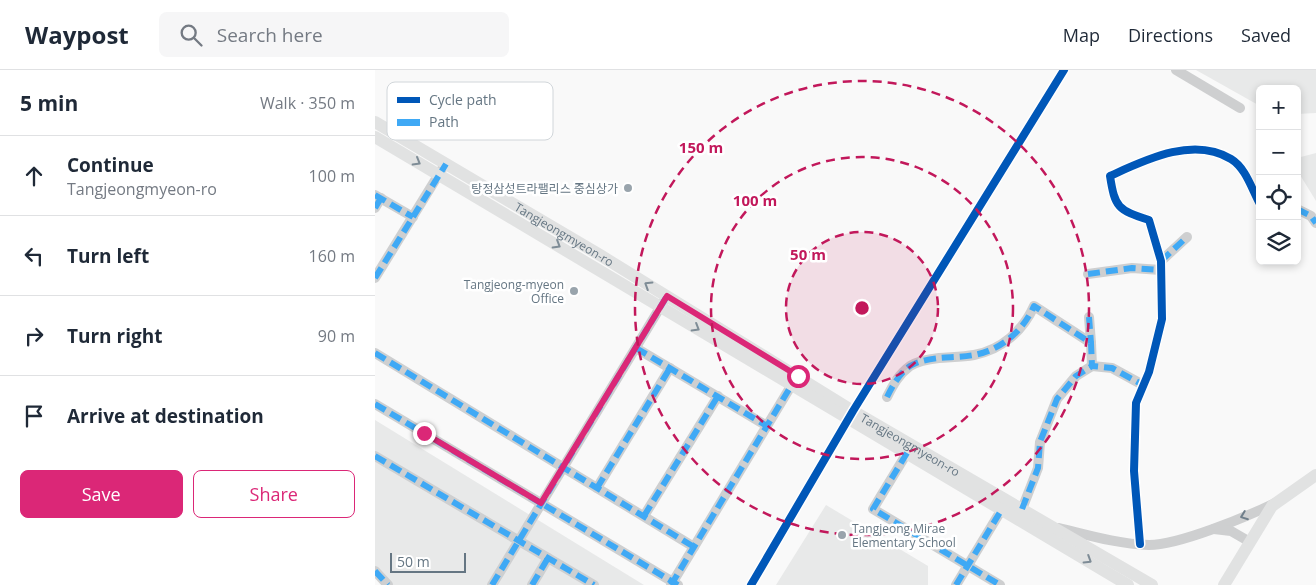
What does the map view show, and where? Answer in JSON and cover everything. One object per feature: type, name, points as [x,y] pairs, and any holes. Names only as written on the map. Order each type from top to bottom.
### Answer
[{"type":"main road","name":"Tangjeongmyeon-ro","points":[[375,122],[387,130]]},
{"type":"main road","name":"Tangjeongmyeon-ro","points":[[375,137],[442,169]]},
{"type":"main road","name":"Tangjeongmyeon-ro","points":[[401,140],[442,169],[851,415],[1022,509],[1048,530]]},
{"type":"main road","name":"Tangjeongmyeon-ro","points":[[664,302],[791,386],[851,415],[907,453],[1001,509],[1048,530]]},
{"type":"main road","name":"Tangjeongmyeon-ro","points":[[1277,502],[1316,475]]},
{"type":"main road","points":[[1223,585],[1271,508],[1277,502]]},
{"type":"main road","points":[[1048,530],[1112,561],[1152,585]]},
{"type":"main road","points":[[1048,530],[1128,585]]},
{"type":"street","points":[[751,585],[851,415],[1064,70]]},
{"type":"street","points":[[1177,70],[1240,108]]},
{"type":"street","points":[[1140,544],[1134,471],[1136,403],[1162,319],[1161,265],[1149,220],[1125,212],[1118,207],[1113,198],[1110,176],[1155,158],[1184,150],[1211,152],[1232,159],[1245,174],[1256,197]]},
{"type":"street","points":[[375,278],[442,169]]},
{"type":"street","points":[[375,208],[378,196],[413,218]]},
{"type":"street","points":[[1301,211],[1311,216],[1316,223]]},
{"type":"street","points":[[1087,274],[1161,265],[1187,237]]},
{"type":"street","points":[[491,585],[664,302]]},
{"type":"street","points":[[887,397],[897,378],[911,365],[927,360],[975,355],[996,347],[1014,336],[1026,323],[1034,306],[1091,343]]},
{"type":"street","points":[[1089,317],[1092,366]]},
{"type":"street","points":[[635,348],[767,426]]},
{"type":"street","points":[[375,353],[694,547]]},
{"type":"street","points":[[1022,509],[1038,468],[1040,442],[1057,399],[1075,376],[1092,366],[1112,368],[1143,385]]},
{"type":"street","points":[[597,488],[670,368]]},
{"type":"street","points":[[375,404],[674,584],[694,547],[791,386]]},
{"type":"street","points":[[644,516],[718,396]]},
{"type":"street","points":[[907,453],[873,509],[1000,585]]},
{"type":"street","points":[[375,456],[594,585]]},
{"type":"street","name":"Tangjeongmyeon-ro","points":[[1048,530],[1119,542],[1158,544],[1211,529],[1277,502]]},
{"type":"street","points":[[956,585],[1001,509]]},
{"type":"street","points":[[1211,529],[1231,531],[1250,542]]},
{"type":"street","points":[[1112,561],[1109,548],[1119,542]]},
{"type":"street","points":[[533,585],[549,558]]},
{"type":"street","points":[[375,571],[388,585]]},
{"type":"shaded area","points":[[1196,70],[1316,70],[1316,113],[1301,114],[1301,85],[1256,85],[1256,104]]},
{"type":"shaded area","points":[[1316,153],[1316,201],[1301,177],[1301,157]]},
{"type":"shaded area","points":[[375,420],[644,585],[391,585],[375,569]]},
{"type":"shaded area","name":"Tangjeong Mirae Elementary School","points":[[826,505],[928,566],[928,585],[776,585]]},
{"type":"marked path","points":[[375,278],[446,164]]},
{"type":"marked path","points":[[375,195],[413,217]]},
{"type":"marked path","points":[[375,208],[381,198]]},
{"type":"marked path","points":[[1301,211],[1311,216],[1316,223]]},
{"type":"marked path","points":[[1161,261],[1187,237]]},
{"type":"marked path","points":[[1088,274],[1132,268],[1161,270]]},
{"type":"marked path","points":[[492,585],[667,296]]},
{"type":"marked path","points":[[887,397],[899,376],[913,364],[932,359],[974,355],[1002,344],[1024,324],[1034,306],[1091,343],[1092,366],[1112,368],[1143,385]]},
{"type":"marked path","points":[[1089,317],[1091,343]]},
{"type":"marked path","points":[[636,348],[767,426]]},
{"type":"marked path","points":[[375,353],[694,547]]},
{"type":"marked path","points":[[1022,509],[1038,468],[1040,442],[1057,399],[1076,376],[1092,366]]},
{"type":"marked path","points":[[597,488],[670,368]]},
{"type":"marked path","points":[[671,585],[791,386]]},
{"type":"marked path","points":[[644,516],[718,396]]},
{"type":"marked path","points":[[375,404],[678,585]]},
{"type":"marked path","points":[[907,453],[873,509],[1000,585]]},
{"type":"marked path","points":[[375,456],[594,585]]},
{"type":"marked path","points":[[956,585],[1002,509]]},
{"type":"marked path","points":[[532,585],[548,558]]},
{"type":"marked path","points":[[375,571],[388,585]]},
{"type":"cycle path","points":[[751,585],[853,411],[1064,70]]},
{"type":"cycle path","points":[[1140,544],[1134,471],[1136,403],[1149,372],[1162,319],[1161,261],[1149,220],[1124,210],[1120,206],[1116,201],[1110,176],[1138,163],[1169,153],[1185,150],[1216,152],[1231,159],[1241,168],[1256,196]]},
{"type":"place","name":"탕정삼성트라팰리스 중심상가","points":[[628,188]]},
{"type":"place","name":"Tangjeong-myeon Office","points":[[574,291]]},
{"type":"place","name":"Tangjeong Mirae Elementary School","points":[[842,535]]},
{"type":"route","points":[[424,433],[541,503],[667,296],[798,376]]}]
